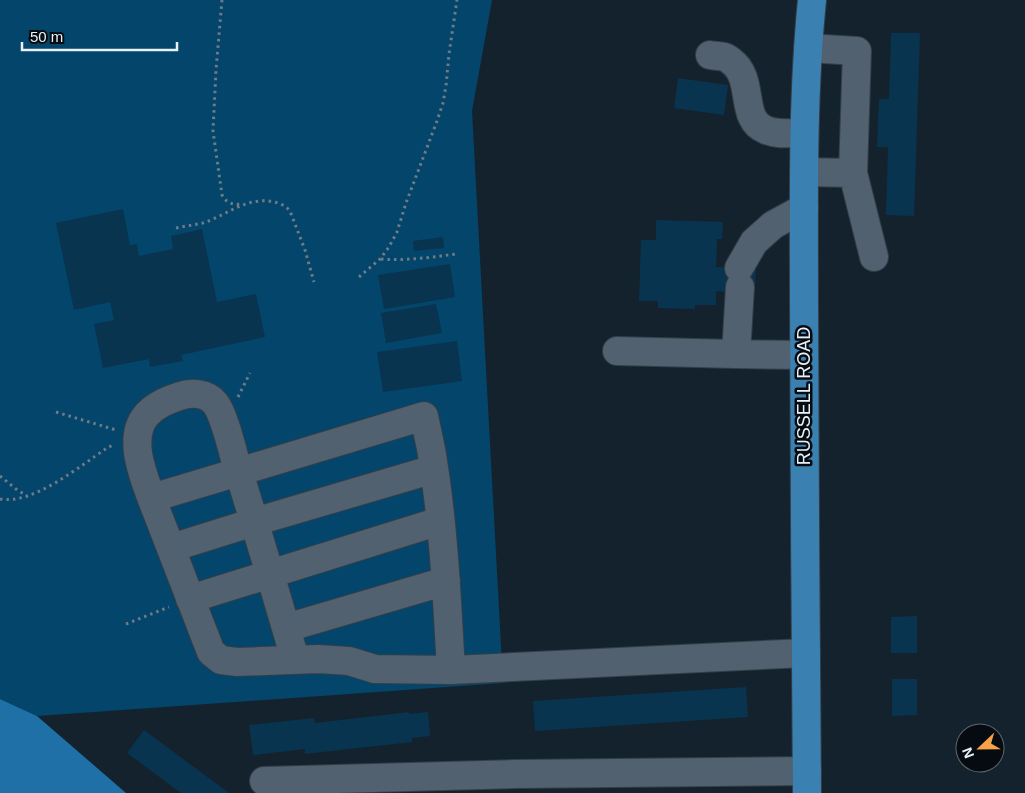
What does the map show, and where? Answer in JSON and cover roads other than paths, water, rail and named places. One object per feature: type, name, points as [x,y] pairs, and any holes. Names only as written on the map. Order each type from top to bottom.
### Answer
[{"type":"main road","name":"RUSSELL ROAD","points":[[807,782],[804,134],[812,0]]},
{"type":"lane","points":[[808,48],[857,51],[852,173],[874,257]]},
{"type":"lane","points":[[710,56],[726,57],[740,70],[746,83],[749,110],[752,119],[758,125],[766,130],[804,134]]},
{"type":"lane","points":[[804,172],[852,173]]},
{"type":"lane","points":[[736,354],[740,277],[754,242],[773,225],[804,208]]},
{"type":"lane","points":[[617,351],[804,355]]},
{"type":"lane","points":[[295,660],[222,416],[216,404],[211,398],[201,394],[190,393],[159,404],[150,411],[139,427],[138,452],[152,498],[211,652],[221,660],[237,662],[295,660],[318,659],[349,661],[375,669],[451,670],[806,653]]},
{"type":"lane","points":[[152,498],[424,416],[434,468],[440,521],[446,581],[451,670]]},
{"type":"lane","points":[[171,548],[434,468]]},
{"type":"lane","points":[[190,598],[440,521]]},
{"type":"lane","points":[[286,628],[446,581]]},
{"type":"lane","points":[[264,781],[515,774],[807,782]]}]
